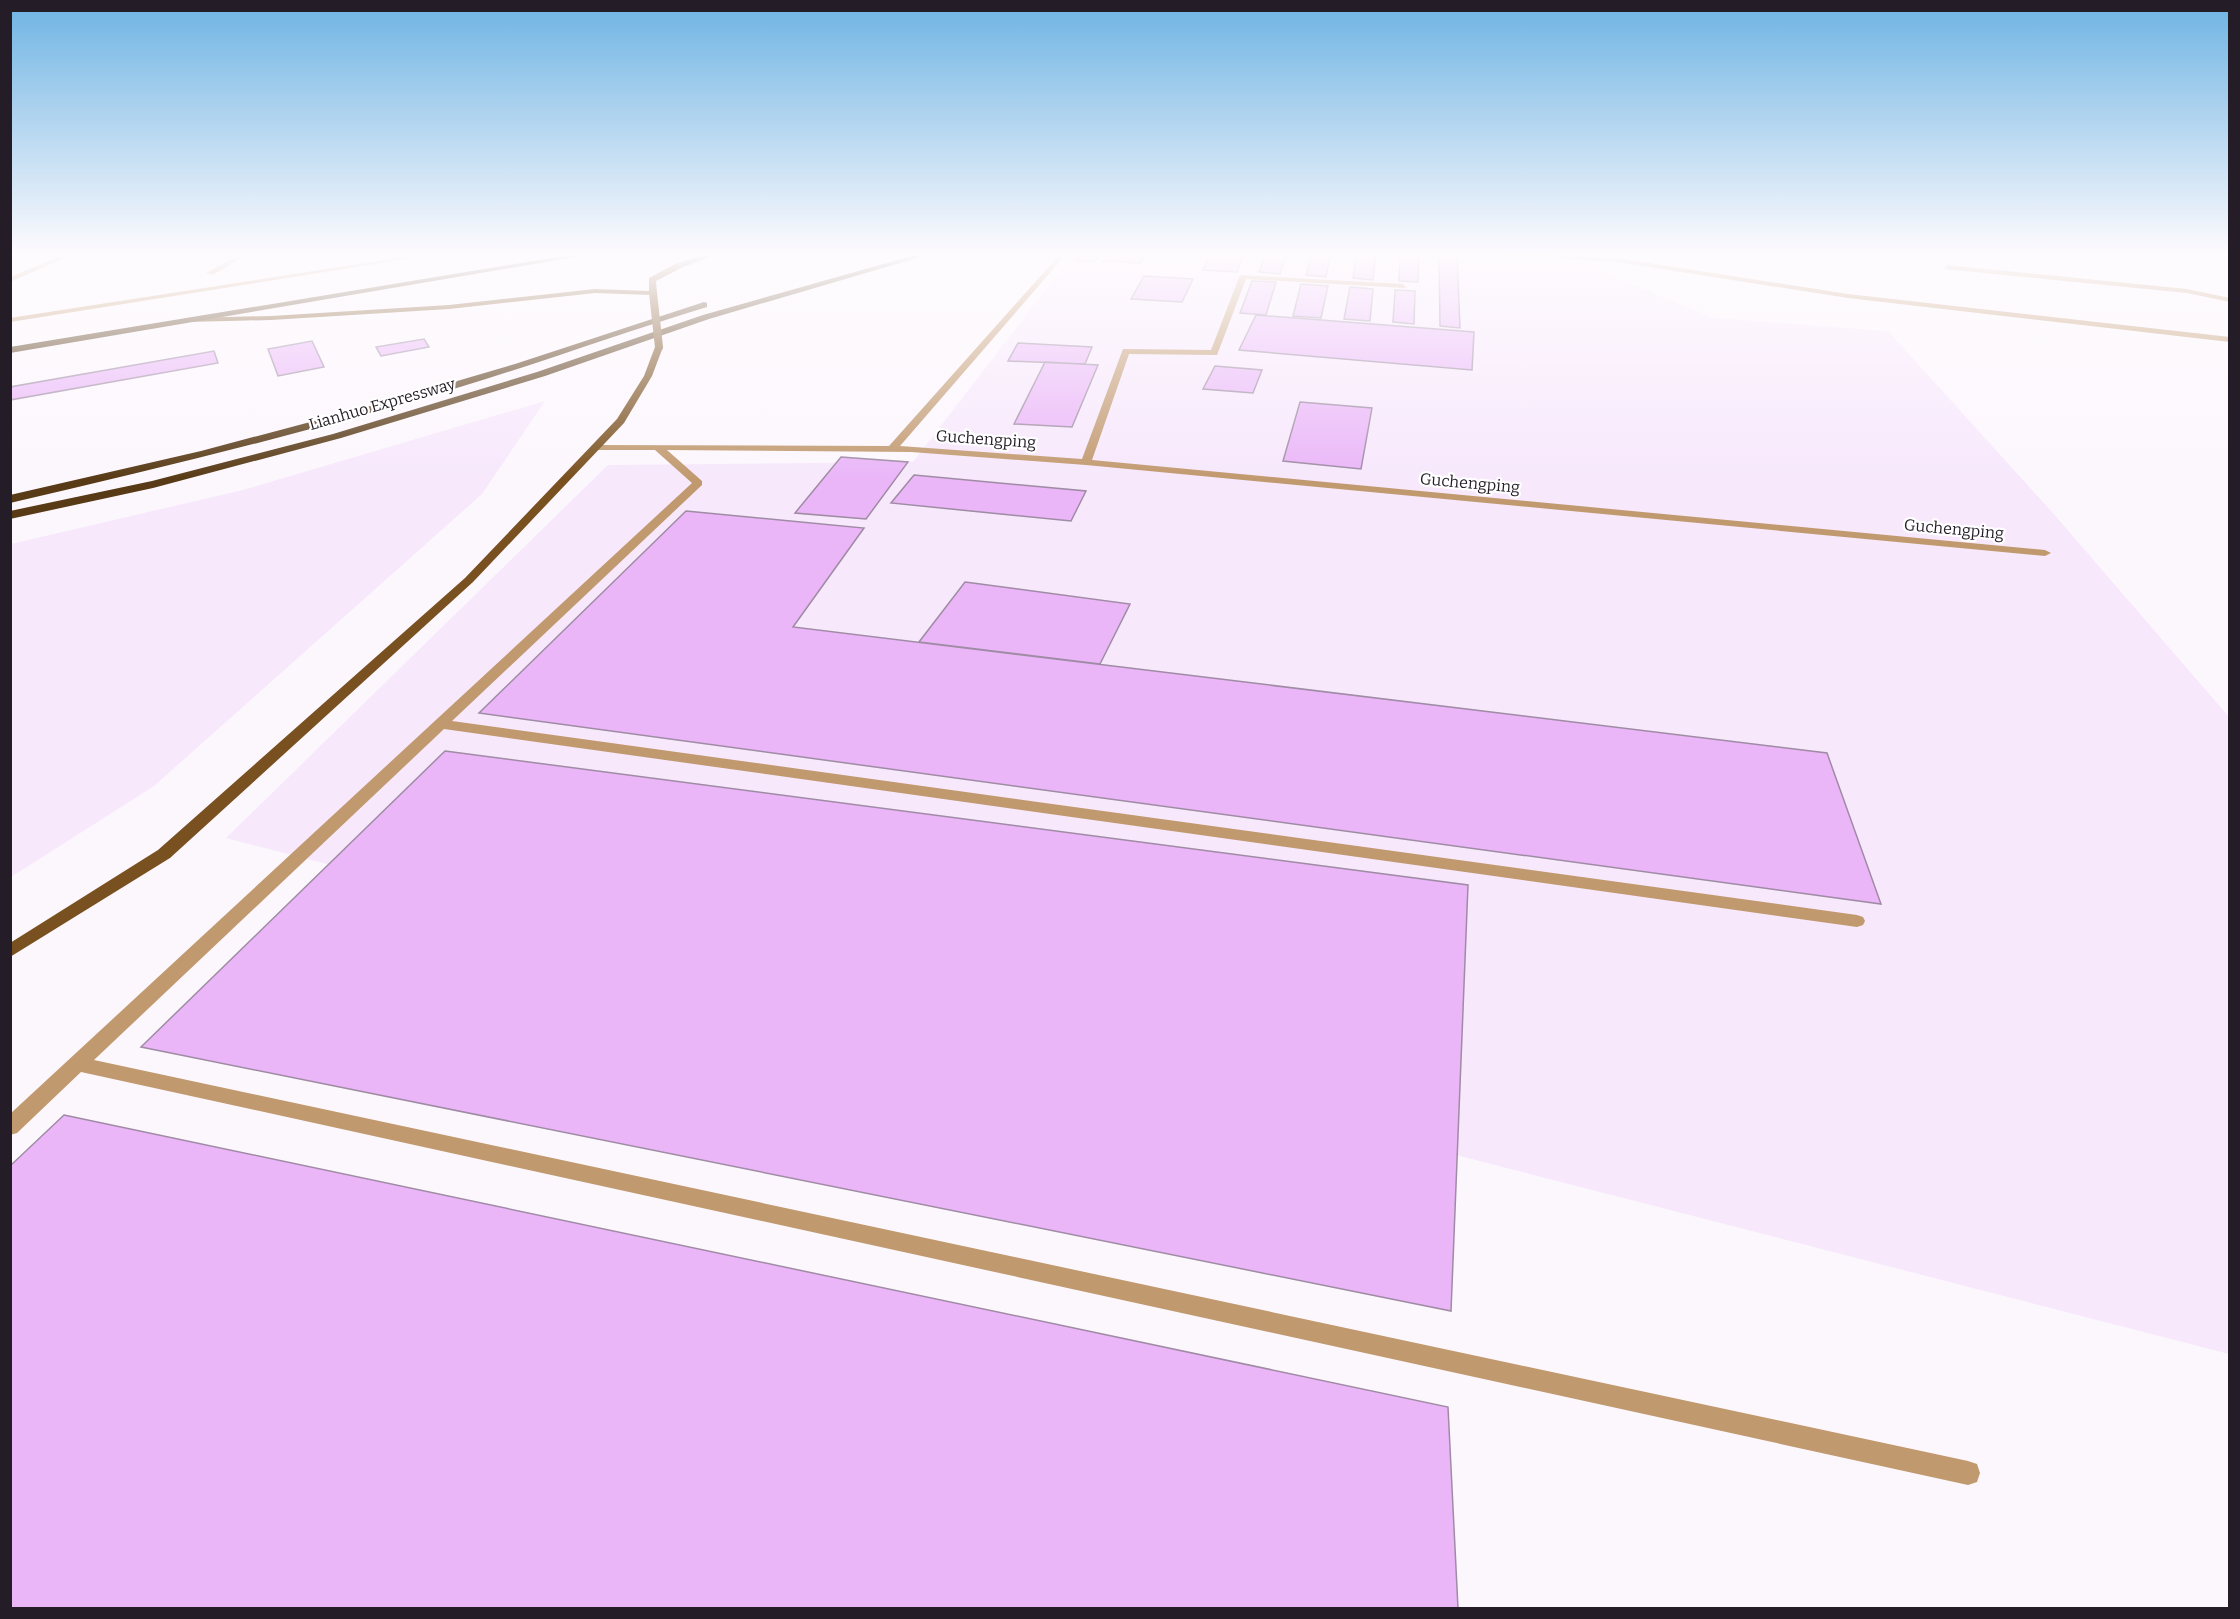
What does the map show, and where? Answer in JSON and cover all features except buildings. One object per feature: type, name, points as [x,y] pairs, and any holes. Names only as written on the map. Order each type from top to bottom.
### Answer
[{"type":"highway","points":[[10,350],[136,329]]},
{"type":"highway","name":"Lianhuo Expressway","points":[[10,499],[137,471],[325,423],[521,365],[633,329]]},
{"type":"highway","name":"Lianhuo Expressway","points":[[10,515],[153,484],[337,436],[541,374],[670,329]]},
{"type":"main road","points":[[10,951],[164,854],[469,580],[621,421],[648,376],[659,347],[657,329]]},
{"type":"street","name":"Guchengping","points":[[892,448],[997,329]]},
{"type":"street","points":[[1086,462],[1126,351],[1214,353],[1223,329]]},
{"type":"street","points":[[2121,329],[2229,340]]},
{"type":"street","points":[[2181,329],[2229,332]]},
{"type":"street","name":"Guchengping","points":[[596,447],[892,448],[1086,462],[2044,553]]},
{"type":"street","points":[[10,1127],[698,483],[657,447]]},
{"type":"street","points":[[441,724],[1857,921]]},
{"type":"street","points":[[78,1064],[1968,1473]]},
{"type":"shaded area","points":[[1016,329],[1855,329],[1888,331],[2052,512],[2229,717],[2229,1354],[226,838],[608,465],[913,462]]},
{"type":"shaded area","points":[[545,401],[482,494],[154,786],[11,877],[11,544],[243,490]]}]
